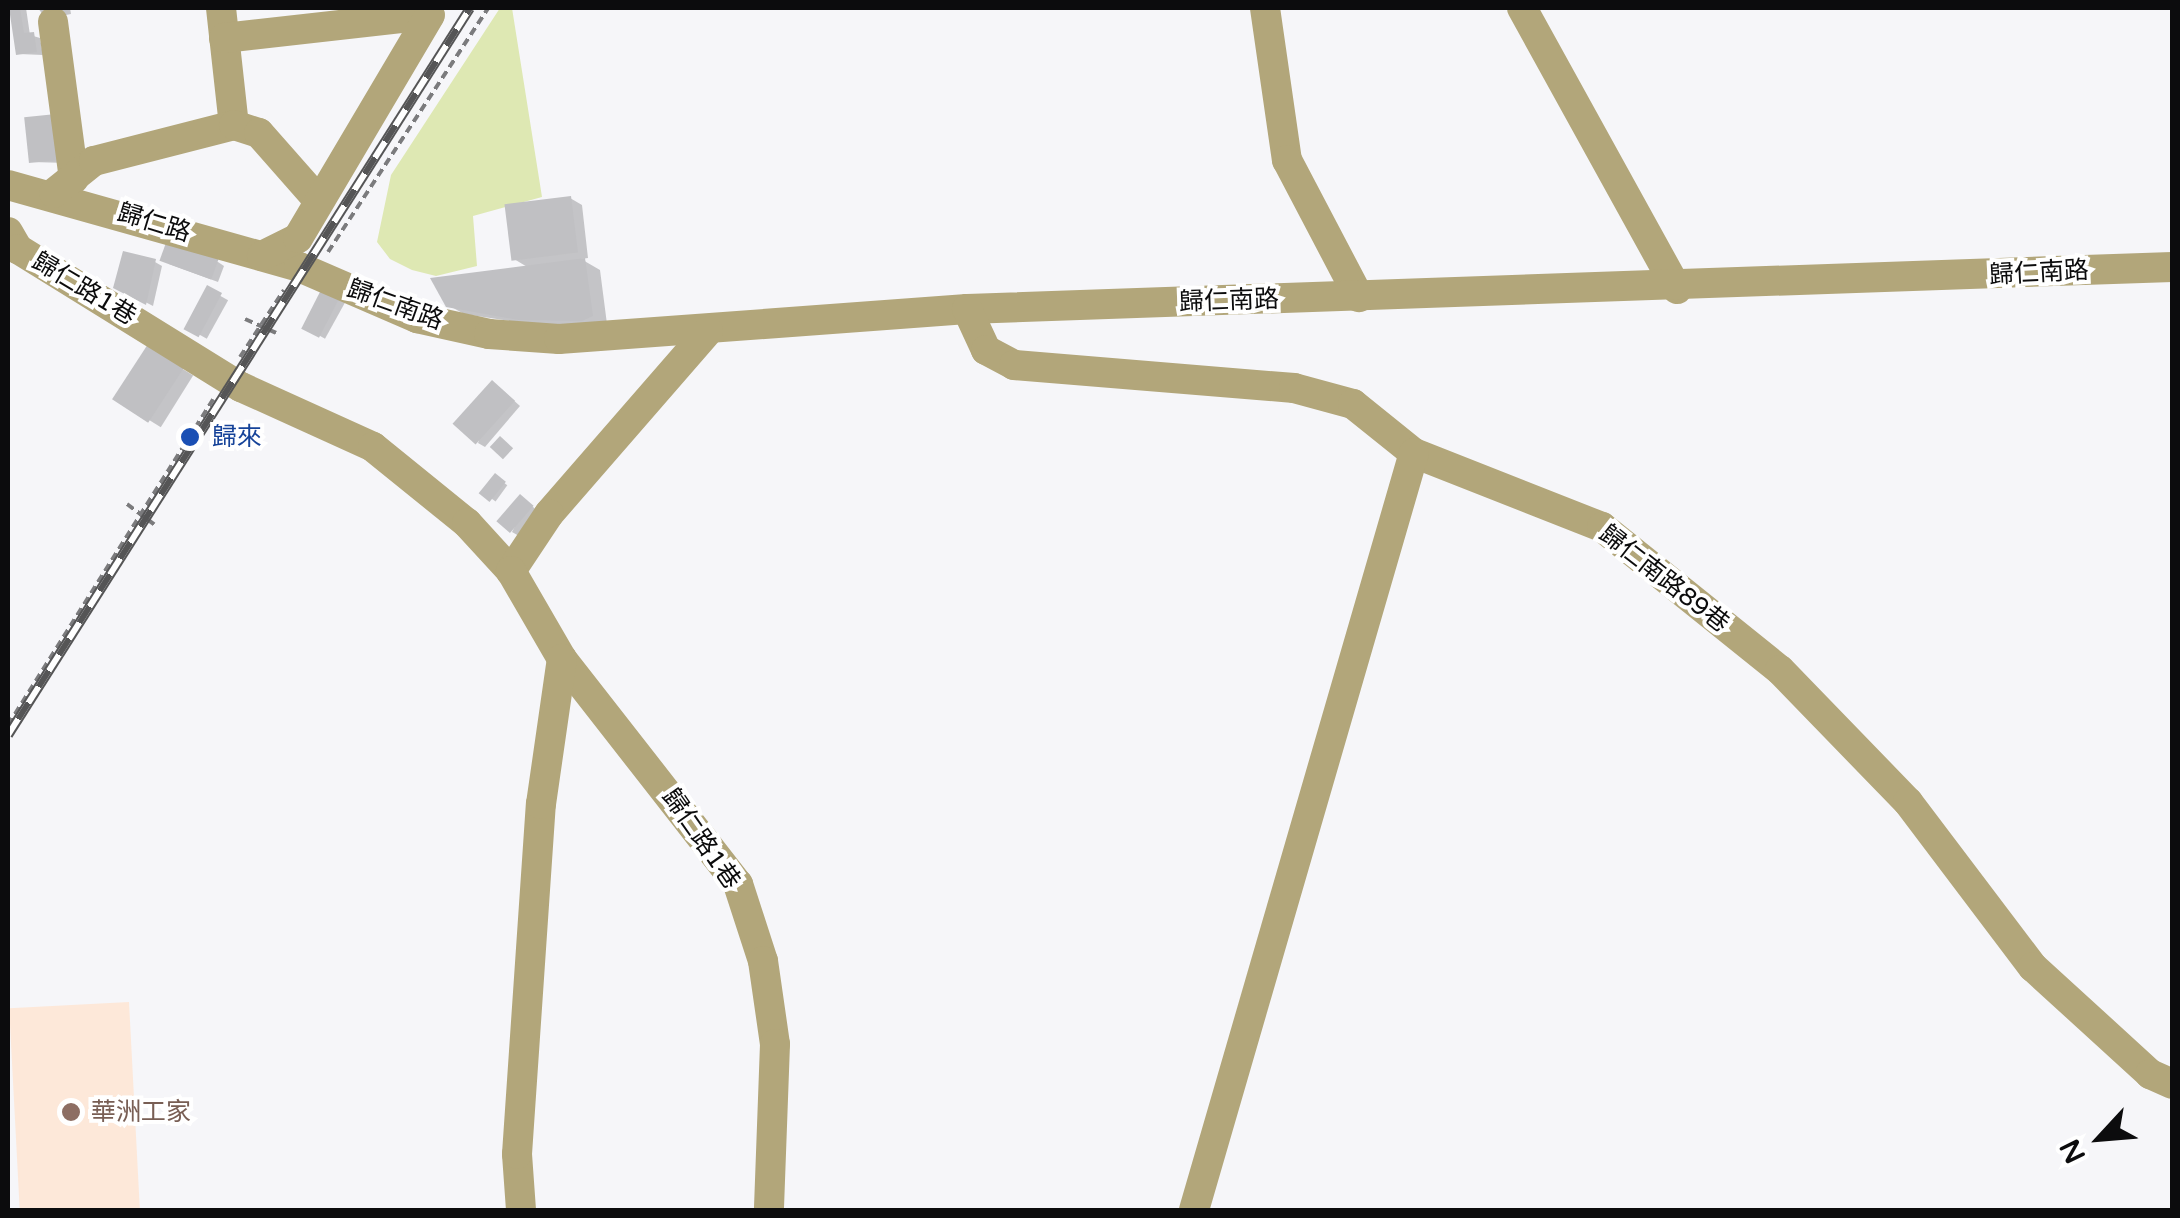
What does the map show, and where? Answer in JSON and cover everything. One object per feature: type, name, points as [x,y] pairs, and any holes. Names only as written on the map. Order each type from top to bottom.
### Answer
[{"type":"street","points":[[1265,8],[1287,160],[1359,297]]},
{"type":"street","points":[[1522,8],[1676,289]]},
{"type":"street","points":[[234,125],[222,22],[430,15],[298,238],[262,256]]},
{"type":"street","points":[[53,22],[64,186]]},
{"type":"street","points":[[64,186],[94,161],[138,145],[234,125],[259,133],[318,200]]},
{"type":"street","name":"歸仁路","points":[[8,185],[64,186],[306,270]]},
{"type":"street","name":"歸仁路1巷","points":[[8,232],[18,249],[234,381],[373,448],[467,522],[511,571],[562,658],[738,884],[763,960],[775,1044],[769,1210]]},
{"type":"street","name":"歸仁南路","points":[[306,270],[417,318],[489,334],[559,338],[708,331],[967,308],[1676,289],[2172,267]]},
{"type":"street","name":"歸仁南路89巷","points":[[967,308],[986,350],[1014,365],[1294,388],[1353,404],[1414,453],[1602,527],[1780,670],[1908,802],[2032,967],[2150,1074],[2172,1084]]},
{"type":"street","points":[[511,571],[549,514],[708,331]]},
{"type":"street","points":[[1194,1210],[1414,453]]},
{"type":"street","points":[[521,1210],[517,1154],[541,804],[562,658]]},
{"type":"path","points":[[8,725],[140,514],[234,381],[260,326],[306,270],[488,8]]},
{"type":"path","points":[[245,319],[276,332]]},
{"type":"path","points":[[127,504],[154,524]]},
{"type":"shaded area","name":"華洲工家","points":[[129,1002],[140,1210],[20,1210],[9,1008]]},
{"type":"green space","points":[[500,8],[512,8],[542,197],[473,216],[477,266],[436,276],[412,270],[390,259],[377,242],[391,175]]},
{"type":"building","points":[[9,8],[20,8],[24,33],[34,32],[37,52],[16,55]]},
{"type":"building","points":[[56,114],[61,160],[29,163],[24,117]]},
{"type":"building","points":[[571,196],[578,253],[511,261],[504,204]]},
{"type":"building","points":[[167,240],[219,259],[211,279],[159,261]]},
{"type":"building","points":[[123,251],[156,259],[146,305],[113,288]]},
{"type":"building","points":[[585,258],[593,316],[582,321],[519,320],[446,307],[430,278]]},
{"type":"building","points":[[207,285],[222,293],[199,337],[184,329]]},
{"type":"building","points":[[323,286],[341,295],[319,338],[301,329]]},
{"type":"building","points":[[148,344],[184,367],[148,423],[112,399]]},
{"type":"building","points":[[492,380],[515,401],[476,445],[453,424]]},
{"type":"building","points":[[500,436],[513,448],[503,459],[490,447]]},
{"type":"building","points":[[495,473],[506,482],[490,502],[479,493]]},
{"type":"building","points":[[520,494],[534,506],[510,533],[496,521]]},
{"type":"railway","points":[[8,735],[470,8]]},
{"type":"place","name":"歸來","points":[[190,437]]},
{"type":"place","name":"華洲工家","points":[[71,1112]]}]
